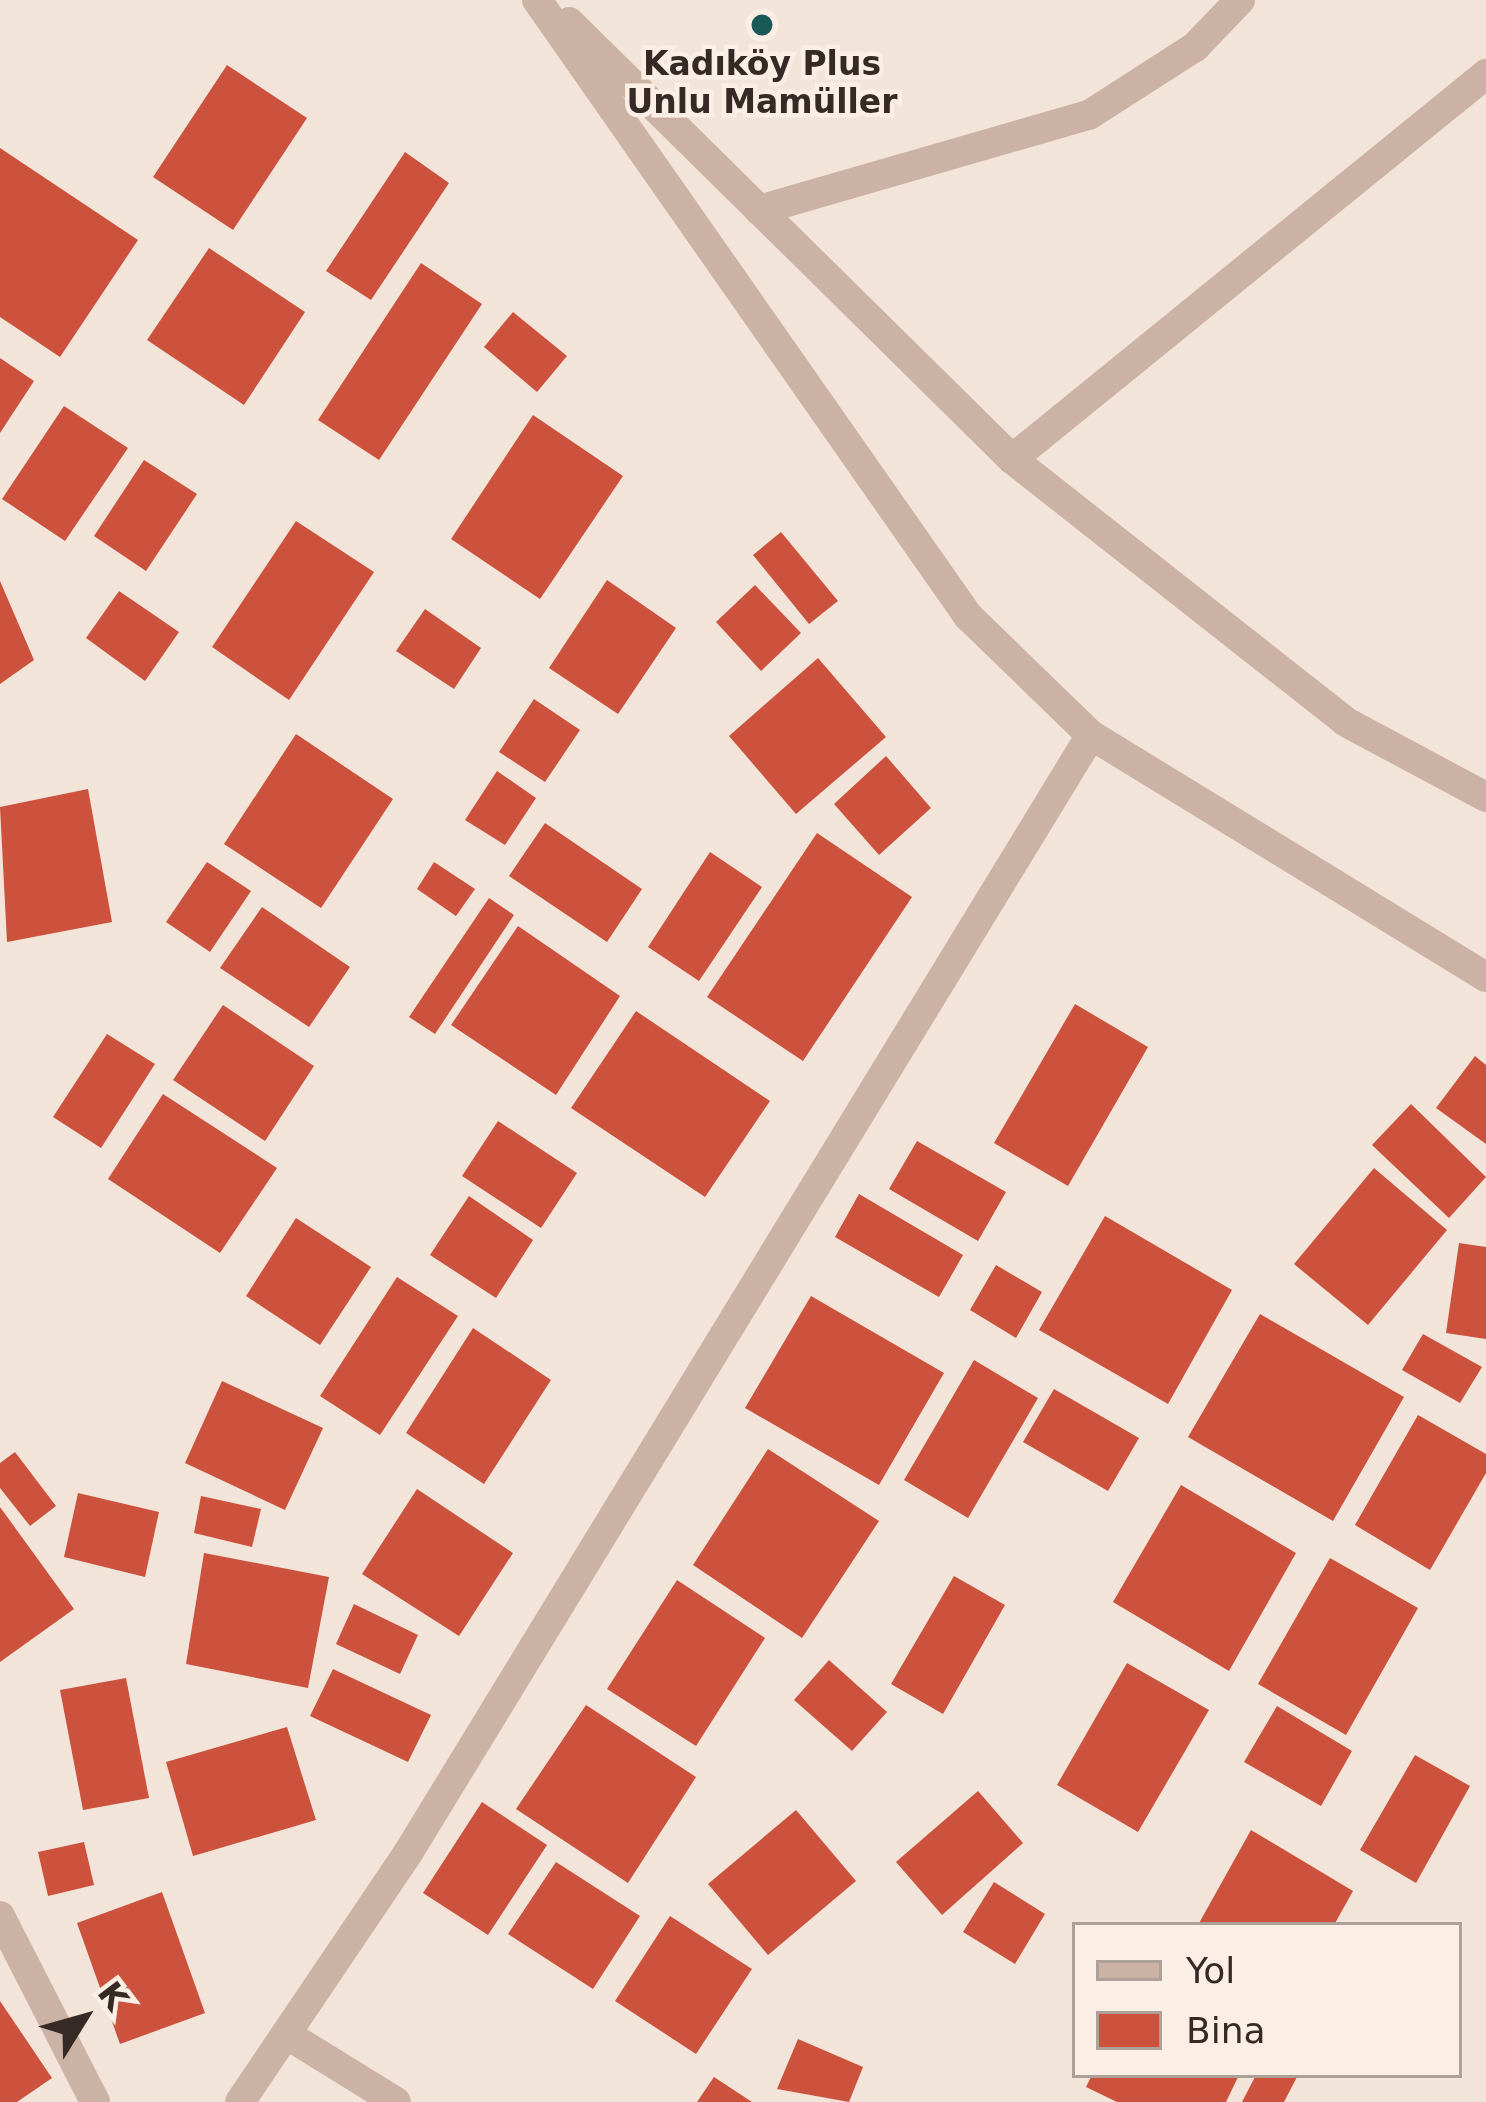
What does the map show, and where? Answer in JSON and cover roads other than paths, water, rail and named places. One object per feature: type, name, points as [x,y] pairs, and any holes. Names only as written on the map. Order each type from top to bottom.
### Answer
[{"type":"street","points":[[537,0],[968,616],[1090,735],[1486,977]]},
{"type":"street","points":[[547,0],[1012,460],[1346,722],[1486,796]]},
{"type":"street","points":[[759,209],[1089,116],[1195,46],[1240,0]]},
{"type":"street","points":[[1012,460],[1161,328],[1486,74]]},
{"type":"street","points":[[240,2102],[408,1853],[1090,735]]},
{"type":"street","points":[[0,1916],[95,2102]]},
{"type":"street","points":[[286,2034],[396,2102]]},
{"type":"place","name":"Kadıköy Plus Unlu Mamüller","points":[[762,25]]}]
